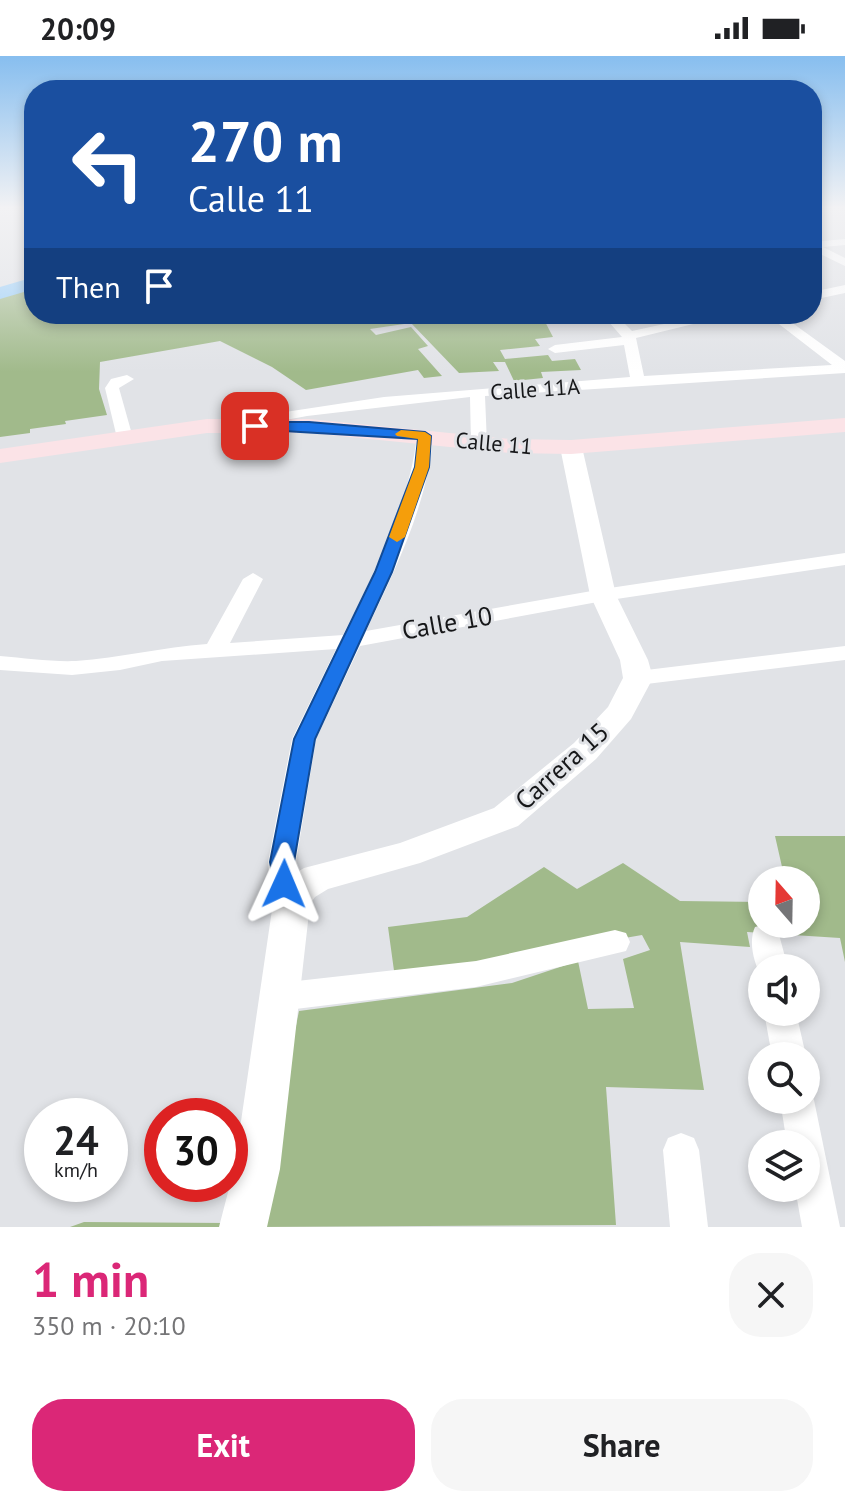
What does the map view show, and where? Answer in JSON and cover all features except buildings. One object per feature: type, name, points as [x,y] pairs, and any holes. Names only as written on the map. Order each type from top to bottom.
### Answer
[{"type":"main road","name":"Calle 11","points":[[0,456],[227,426],[309,426],[479,444],[571,447],[845,425]]},
{"type":"street","points":[[822,294],[845,289]]},
{"type":"street","points":[[617,324],[629,338],[638,382]]},
{"type":"street","points":[[555,349],[629,338],[687,324]]},
{"type":"street","points":[[785,324],[845,369]]},
{"type":"street","name":"Calle 11A","points":[[227,426],[354,403],[845,369]]},
{"type":"street","points":[[125,438],[112,388],[116,382],[127,379]]},
{"type":"street","points":[[477,393],[479,444]]},
{"type":"street","points":[[243,1227],[257,1169],[292,903],[284,884],[282,862],[304,739],[384,572],[422,467],[425,436]]},
{"type":"street","points":[[571,447],[603,595],[634,660],[638,678],[845,653]]},
{"type":"street","name":"Calle 10","points":[[0,663],[72,668],[120,663],[162,654],[350,641],[603,595],[845,559]]},
{"type":"street","points":[[215,650],[253,579]]},
{"type":"street","name":"Carrera 15","points":[[292,903],[302,887],[317,878],[407,854],[506,817],[585,751],[620,712],[638,678]]},
{"type":"street","points":[[279,997],[476,974],[615,942]]},
{"type":"street","points":[[681,1150],[689,1227]]},
{"type":"street","points":[[816,1202],[821,1227]]},
{"type":"green space","points":[[24,291],[24,324],[404,324],[370,329],[376,335],[411,327],[428,346],[418,349],[442,376],[424,378],[418,370],[306,390],[272,367],[220,341],[100,362],[99,389],[107,415],[65,421],[66,424],[30,429],[30,433],[0,437],[0,297]]},
{"type":"green space","points":[[412,324],[546,324],[553,337],[535,339],[540,346],[500,350],[505,359],[548,355],[552,361],[575,359],[581,370],[541,372],[543,378],[514,381],[505,362],[493,362],[499,371],[459,373]]},
{"type":"green space","points":[[775,836],[845,836],[845,962],[840,938],[820,937],[820,866],[782,866]]},
{"type":"green space","points":[[623,863],[680,901],[748,902],[750,947],[680,942],[704,1090],[606,1087],[616,1225],[255,1227],[299,1011],[512,983],[578,961],[588,1009],[634,1008],[623,959],[650,950],[642,935],[395,978],[388,927],[467,917],[544,867],[577,889]]},
{"type":"green space","points":[[84,1222],[227,1223],[226,1227],[70,1227]]},
{"type":"waterway","points":[[0,293],[24,286]]},
{"type":"slow traffic","points":[[397,537],[422,467],[425,436],[401,434]]},
{"type":"route","points":[[255,426],[309,426],[425,436],[422,467],[384,572],[304,739],[282,862],[284,884]]}]
